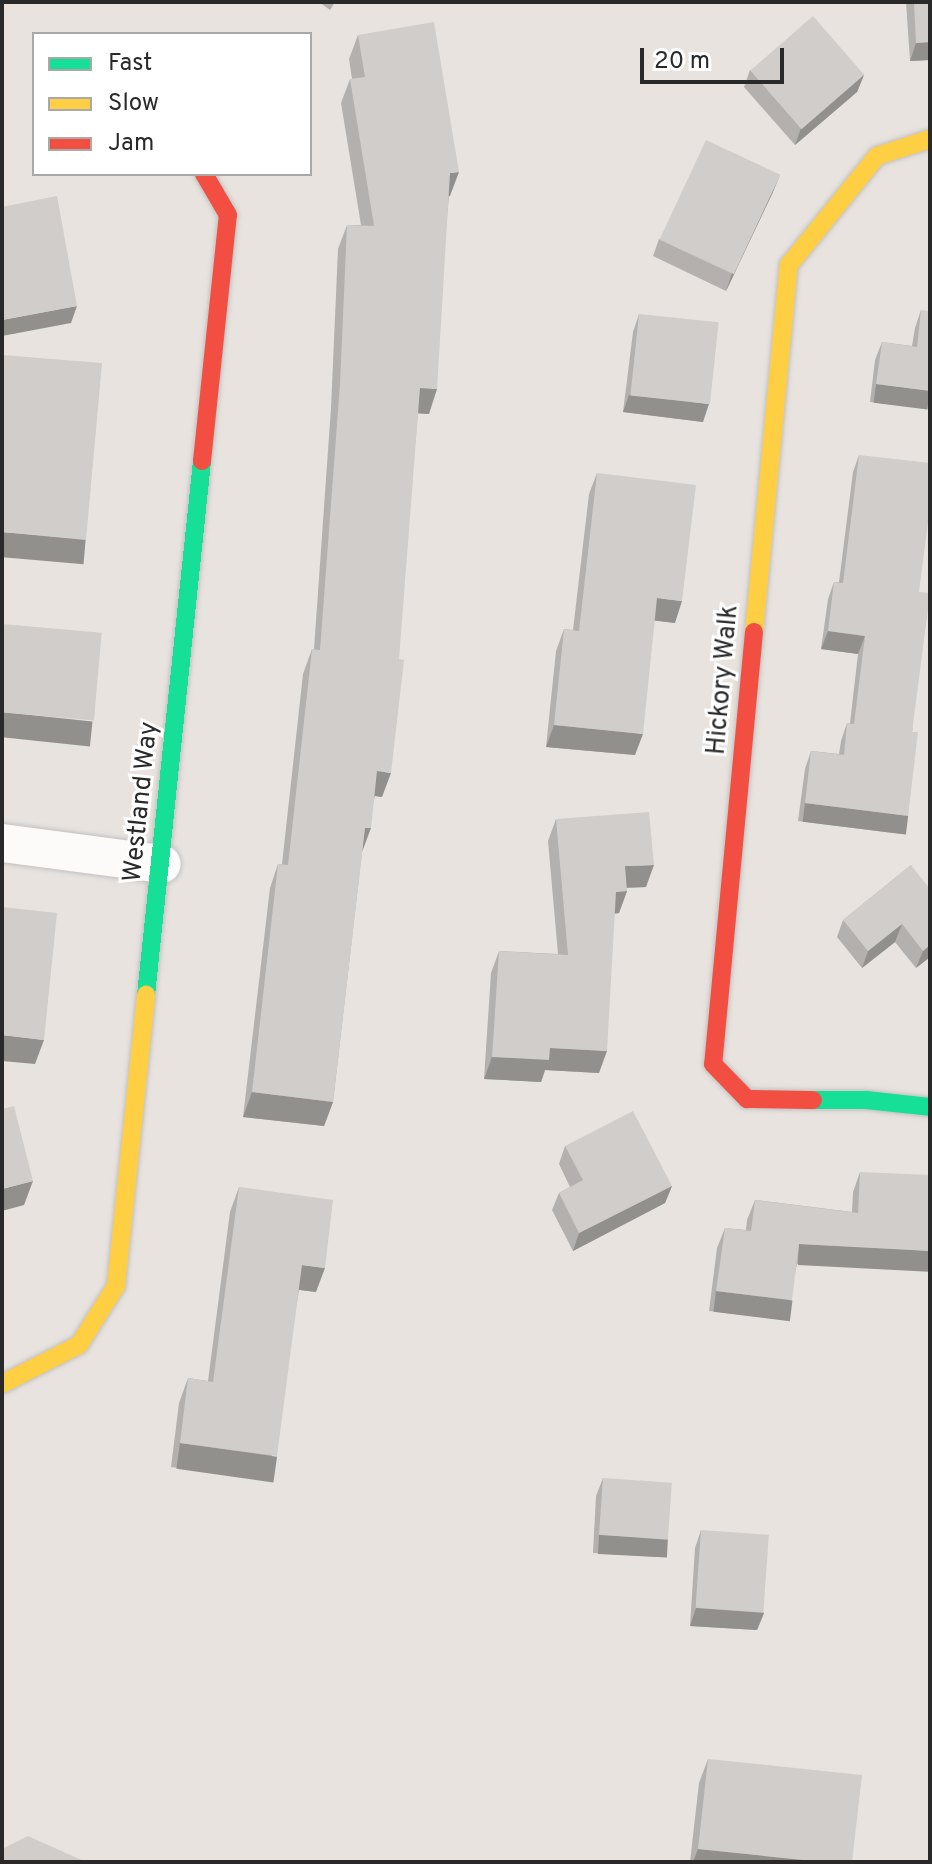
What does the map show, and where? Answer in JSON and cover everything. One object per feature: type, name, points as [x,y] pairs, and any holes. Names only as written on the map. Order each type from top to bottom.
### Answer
[{"type":"street","name":"Hickory Walk","points":[[930,139],[877,156],[789,265],[713,1064],[747,1099],[866,1100],[930,1107]]},
{"type":"street","name":"Westland Way","points":[[2,1384],[79,1345],[116,1286],[228,215],[205,176]]},
{"type":"street","points":[[2,843],[162,864]]},
{"type":"building","points":[[914,2],[930,2],[930,42],[916,43]]},
{"type":"building","points":[[813,16],[864,75],[802,129],[750,70]]},
{"type":"building","points":[[434,22],[459,172],[450,173],[437,389],[420,388],[399,659],[404,660],[391,773],[377,771],[371,828],[365,828],[333,1102],[252,1092],[278,864],[288,865],[312,649],[320,650],[340,384],[347,225],[374,226],[350,79],[365,77],[358,35]]},
{"type":"building","points":[[706,140],[780,175],[734,274],[660,240]]},
{"type":"building","points":[[57,196],[77,306],[2,320],[2,207]]},
{"type":"building","points":[[921,310],[930,311],[930,391],[876,384],[882,342],[917,347]]},
{"type":"building","points":[[639,314],[719,322],[710,404],[630,396]]},
{"type":"building","points":[[2,355],[102,363],[86,540],[2,532]]},
{"type":"building","points":[[859,455],[930,463],[930,507],[919,592],[930,593],[912,732],[918,732],[908,816],[805,803],[811,751],[844,755],[847,723],[854,724],[865,636],[828,631],[834,582],[843,583]]},
{"type":"building","points":[[597,473],[696,485],[682,601],[657,598],[643,734],[554,725],[564,629],[579,631]]},
{"type":"building","points":[[2,624],[102,633],[94,720],[2,712]]},
{"type":"building","points":[[649,812],[654,865],[625,866],[627,891],[616,892],[607,1051],[550,1048],[549,1060],[492,1057],[499,951],[568,955],[556,819]]},
{"type":"building","points":[[911,865],[930,889],[930,945],[923,951],[902,924],[868,951],[843,920]]},
{"type":"building","points":[[2,907],[57,913],[44,1040],[2,1035]]},
{"type":"building","points":[[14,1106],[33,1181],[2,1189],[2,1109]]},
{"type":"building","points":[[633,1111],[672,1186],[579,1233],[559,1193],[583,1180],[565,1146]]},
{"type":"building","points":[[860,1172],[930,1175],[930,1251],[799,1244],[792,1300],[716,1291],[725,1228],[751,1231],[755,1200],[858,1213]]},
{"type":"building","points":[[239,1187],[333,1200],[325,1268],[302,1265],[277,1456],[180,1443],[188,1378],[213,1382]]},
{"type":"building","points":[[603,1478],[672,1483],[668,1540],[599,1535]]},
{"type":"building","points":[[701,1530],[769,1535],[763,1613],[696,1608]]},
{"type":"building","points":[[708,1759],[862,1775],[852,1862],[823,1862],[698,1849]]},
{"type":"building","points":[[28,1836],[86,1862],[2,1862],[2,1849]]},
{"type":"traffic: fast","points":[[146,995],[202,461]]},
{"type":"traffic: fast","points":[[813,1100],[866,1100],[930,1107]]},
{"type":"traffic: slow","points":[[754,632],[789,265],[877,156],[930,139]]},
{"type":"traffic: slow","points":[[2,1384],[79,1345],[116,1286],[146,995]]},
{"type":"traffic: jam","points":[[202,461],[228,215],[205,176]]},
{"type":"traffic: jam","points":[[754,632],[713,1064],[747,1099],[813,1100]]}]
